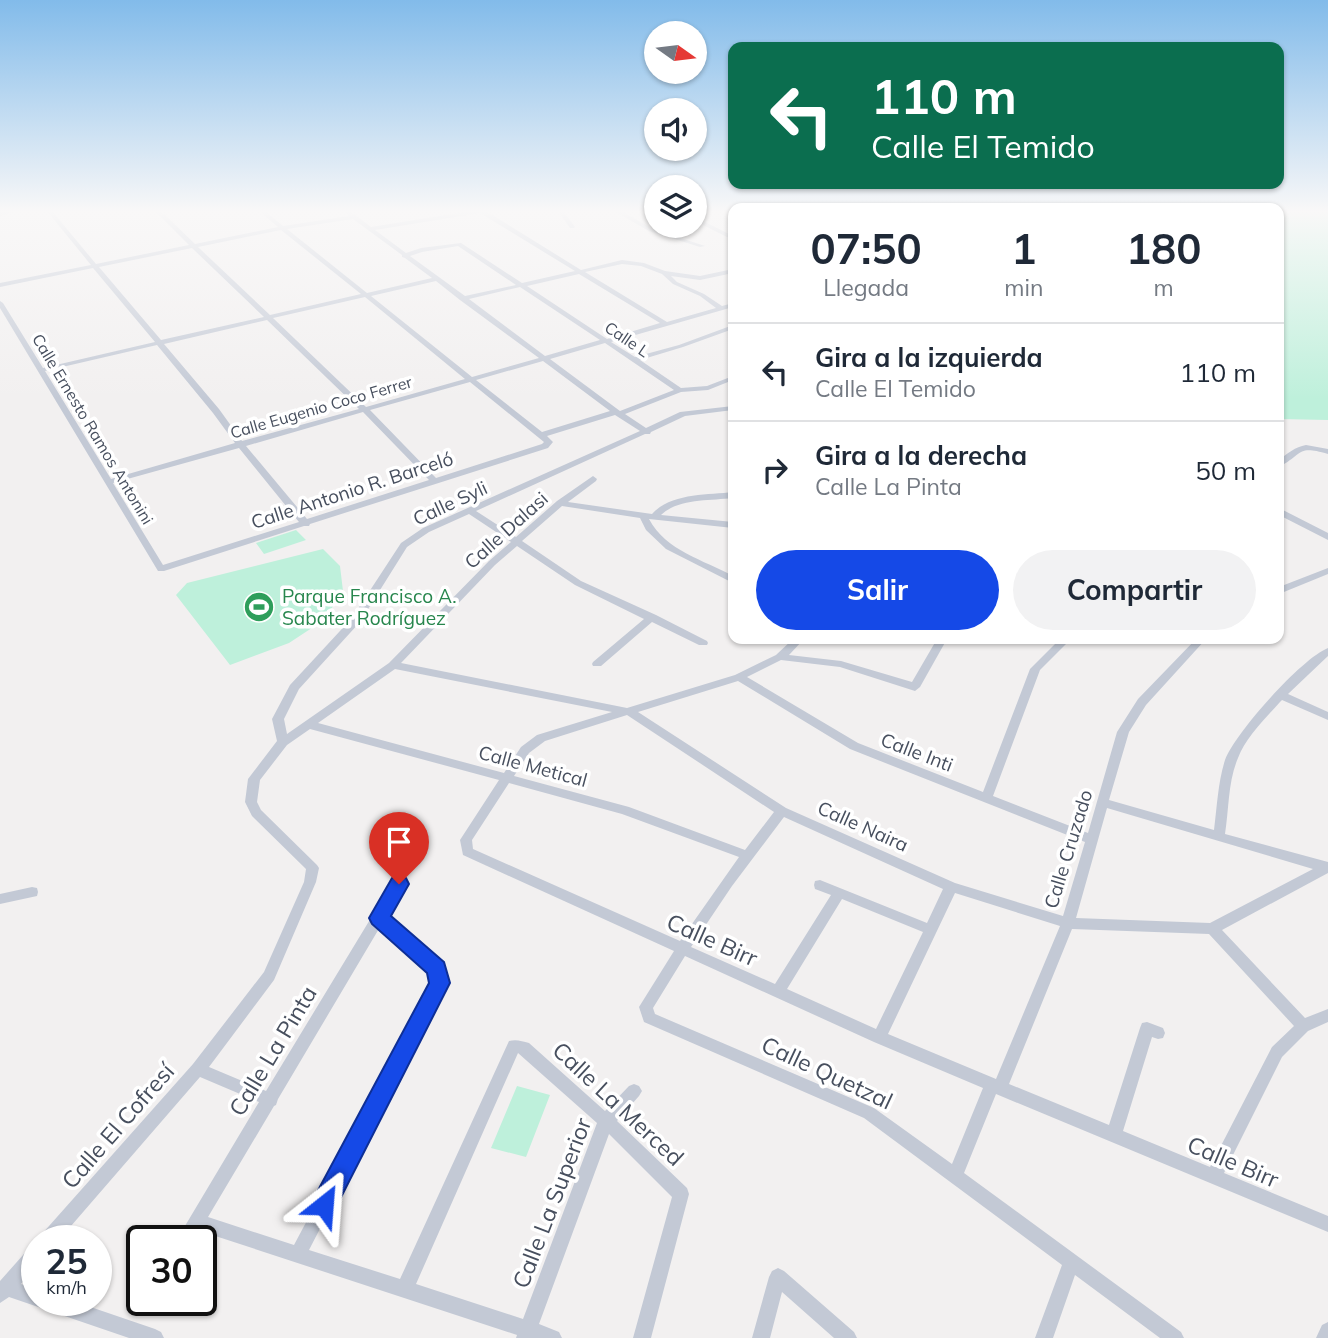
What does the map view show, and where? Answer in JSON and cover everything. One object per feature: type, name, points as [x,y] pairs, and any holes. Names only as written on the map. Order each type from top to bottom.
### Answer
[{"type":"street","points":[[0,285],[57,273]]},
{"type":"street","points":[[100,273],[216,411],[306,524]]},
{"type":"street","points":[[220,273],[364,410],[434,481]]},
{"type":"street","points":[[339,273],[544,438]]},
{"type":"street","points":[[428,273],[617,413],[647,432]]},
{"type":"street","name":"Calle L","points":[[504,273],[680,390]]},
{"type":"street","points":[[462,299],[569,273]]},
{"type":"street","points":[[583,273],[666,324]]},
{"type":"street","points":[[664,273],[675,283],[702,295],[720,308]]},
{"type":"street","points":[[667,273],[700,278],[716,273]]},
{"type":"street","points":[[42,370],[435,279]]},
{"type":"street","name":"Calle Ernesto Ramos Antonini","points":[[0,303],[161,569]]},
{"type":"street","name":"Calle Eugenio Coco Ferrer","points":[[108,482],[728,306]]},
{"type":"street","points":[[633,360],[728,329]]},
{"type":"street","points":[[617,413],[680,390],[708,388],[728,380]]},
{"type":"street","name":"Calle Syli","points":[[283,742],[278,719],[294,687],[356,620],[404,545],[426,530],[683,414],[728,409]]},
{"type":"street","name":"Calle Antonio R. Barceló","points":[[544,438],[617,413]]},
{"type":"street","name":"Calle Antonio R. Barceló","points":[[161,569],[545,446],[549,442],[544,438]]},
{"type":"street","points":[[1284,461],[1298,448],[1305,446],[1328,452]]},
{"type":"street","name":"Calle Dalasi","points":[[198,1069],[269,976],[310,882],[313,868],[256,813],[251,802],[254,779],[283,742],[393,665],[492,563],[560,503],[593,479]]},
{"type":"street","points":[[648,517],[669,505],[728,496]]},
{"type":"street","points":[[560,503],[648,517],[728,525]]},
{"type":"street","points":[[471,511],[578,583],[703,643]]},
{"type":"street","points":[[1284,515],[1328,537]]},
{"type":"street","points":[[648,517],[649,531],[692,561],[728,578]]},
{"type":"street","points":[[1284,590],[1328,570]]},
{"type":"street","points":[[597,664],[652,617]]},
{"type":"street","name":"Calle Birr","points":[[794,644],[780,657],[739,677],[541,738],[526,750],[466,840],[467,852],[879,1037],[1328,1224]]},
{"type":"street","points":[[780,657],[841,664],[915,687],[940,644]]},
{"type":"street","points":[[987,797],[1035,669],[1061,644]]},
{"type":"street","name":"Calle Cruzado","points":[[955,1175],[1068,923],[1123,732],[1142,702],[1196,644]]},
{"type":"street","points":[[1219,835],[1232,756],[1281,695],[1315,659],[1328,651]]},
{"type":"street","name":"Calle Naira","points":[[393,665],[630,712],[782,811],[951,887],[1068,923],[1212,929]]},
{"type":"street","name":"Calle Inti","points":[[739,677],[853,746],[1092,840]]},
{"type":"street","points":[[1281,695],[1328,716]]},
{"type":"street","name":"Calle Metical","points":[[306,724],[625,810],[746,855]]},
{"type":"street","points":[[1104,803],[1326,867]]},
{"type":"street","name":"Calle Quetzal","points":[[782,811],[746,855],[680,949],[646,1007],[649,1018],[869,1113],[1175,1338]]},
{"type":"street","points":[[1303,1026],[1212,929],[1326,867]]},
{"type":"street","name":"Calle La Pinta","points":[[194,1225],[399,884]]},
{"type":"street","points":[[820,886],[931,930]]},
{"type":"street","points":[[879,1037],[951,887]]},
{"type":"street","points":[[0,899],[32,892]]},
{"type":"street","points":[[777,992],[839,893]]},
{"type":"street","points":[[298,1254],[440,983],[436,969],[379,918]]},
{"type":"street","points":[[1214,1176],[1277,1052],[1303,1026],[1328,1014]]},
{"type":"street","points":[[1114,1135],[1147,1028],[1158,1033]]},
{"type":"street","name":"Calle La Merced","points":[[405,1288],[514,1046],[524,1048],[606,1121],[681,1194],[642,1338]]},
{"type":"street","name":"Calle El Cofresí","points":[[61,1225],[198,1069],[271,1100]]},
{"type":"street","name":"Calle La Superior","points":[[526,1334],[606,1121],[634,1091]]},
{"type":"street","points":[[196,1221],[405,1288],[526,1334],[553,1338]]},
{"type":"street","points":[[1044,1338],[1072,1261]]},
{"type":"street","points":[[21,1270],[3,1290],[21,1294]]},
{"type":"street","points":[[761,1338],[778,1278],[848,1338]]},
{"type":"street","points":[[91,1316],[155,1338]]},
{"type":"street","points":[[1325,1338],[1328,1331]]},
{"type":"green space","points":[[1284,273],[1328,273],[1328,420],[1284,419]]},
{"type":"green space","points":[[296,530],[306,540],[264,554],[256,543]]},
{"type":"green space","name":"Parque Francisco A. Sabater Rodríguez","points":[[323,549],[340,566],[343,591],[324,620],[289,643],[230,665],[176,595],[187,583]]},
{"type":"green space","points":[[517,1086],[550,1095],[526,1157],[491,1148]]},
{"type":"place","name":"Parque Francisco A. Sabater Rodríguez","points":[[259,607]]},
{"type":"route","points":[[324,1205],[440,983],[436,969],[379,918],[399,884]]}]
